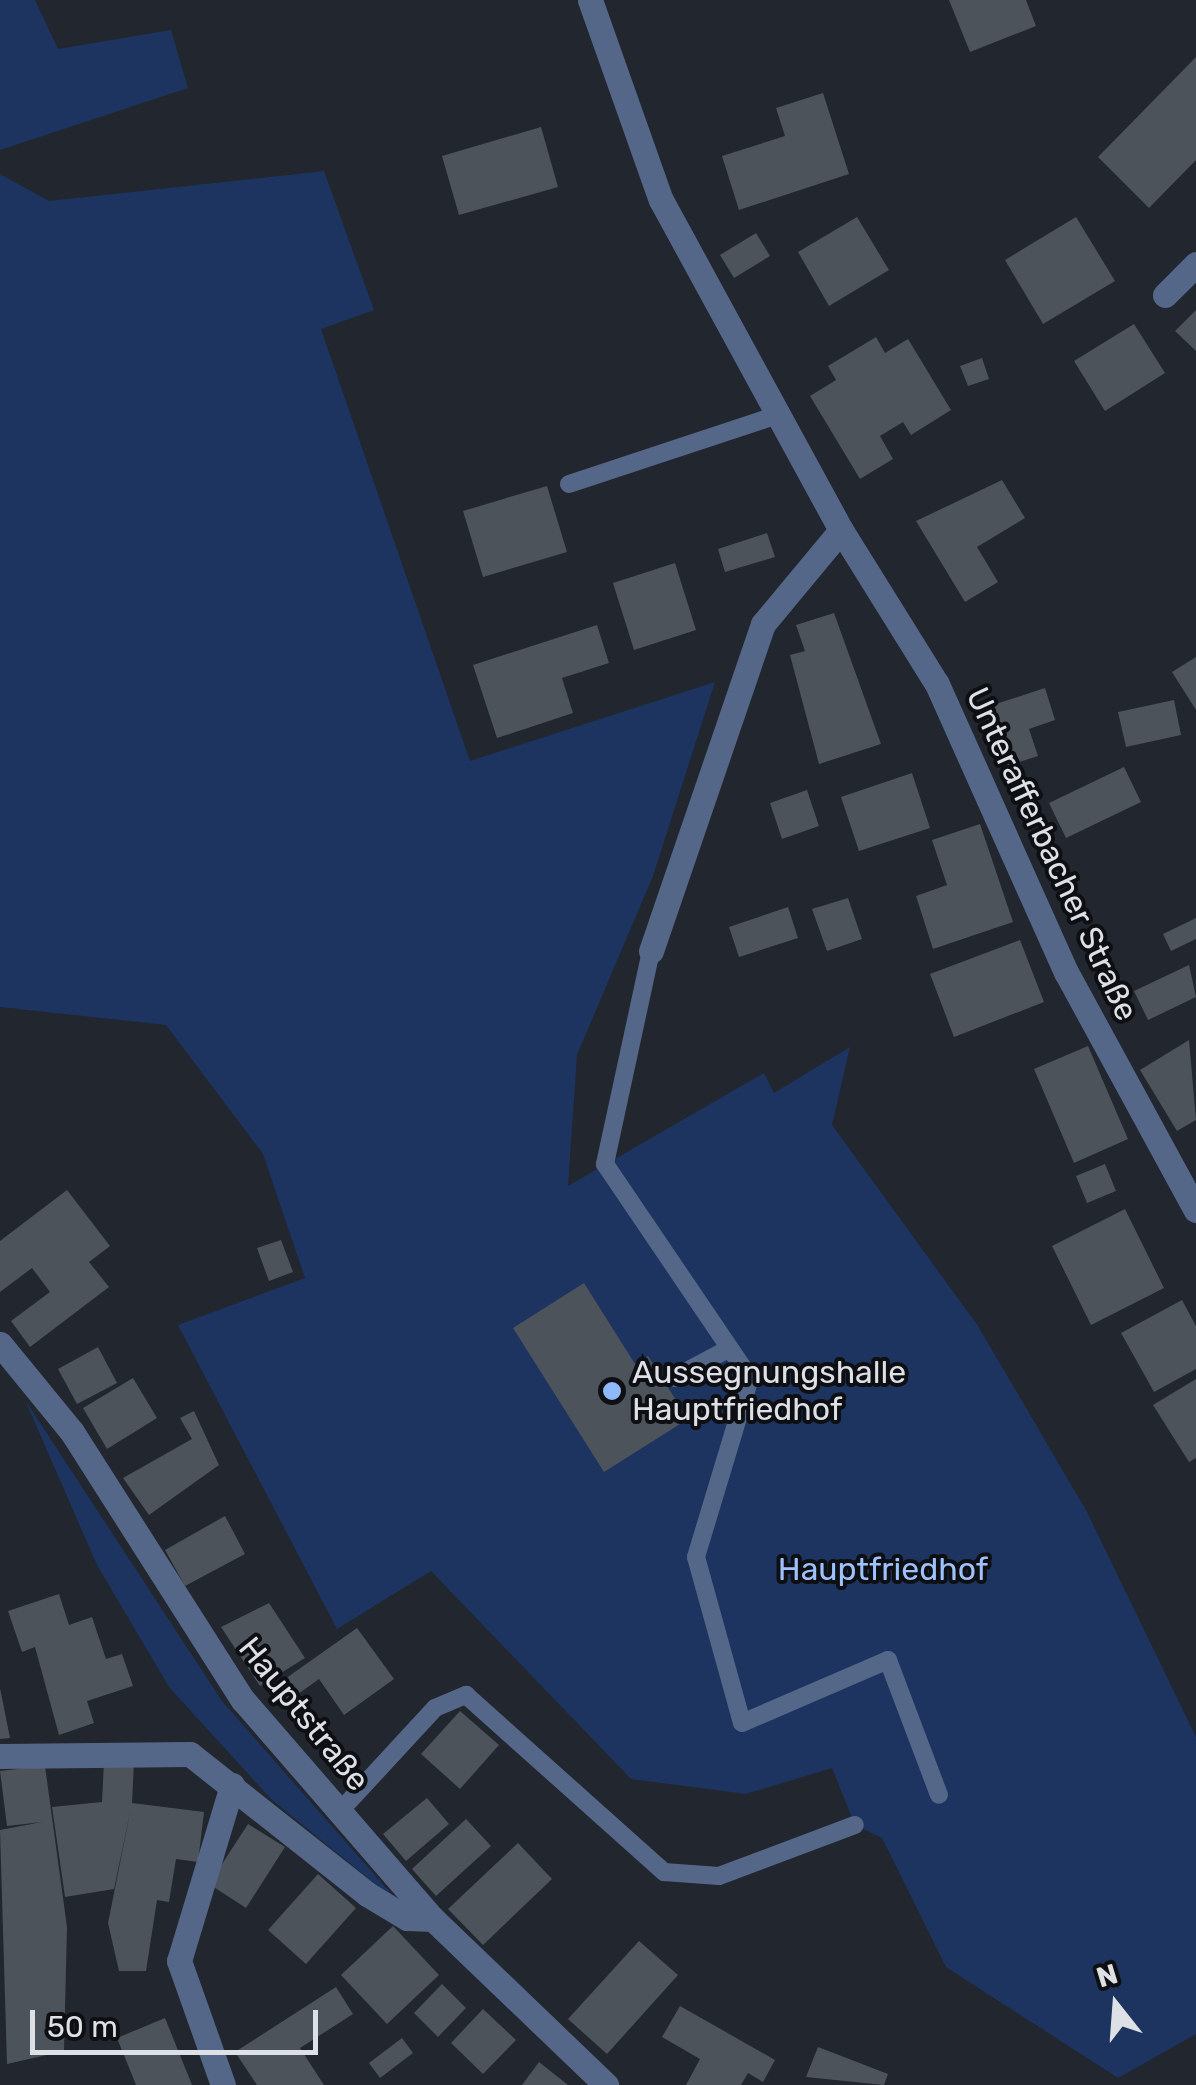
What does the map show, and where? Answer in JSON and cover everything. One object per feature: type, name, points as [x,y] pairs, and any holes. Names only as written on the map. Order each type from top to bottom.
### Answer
[{"type":"street","name":"Unterafferbacher Straße","points":[[590,0],[661,200],[841,530],[938,684],[1066,972],[1196,1210]]},
{"type":"street","points":[[1165,295],[1196,264]]},
{"type":"street","points":[[651,950],[763,624],[841,530]]},
{"type":"street","name":"Hauptstraße","points":[[0,1344],[72,1432],[243,1700],[433,1920],[606,2085]]},
{"type":"street","points":[[0,1756],[190,1754],[367,1894],[407,1918],[433,1920]]},
{"type":"street","points":[[223,2085],[179,1961],[232,1785]]},
{"type":"lane","points":[[570,484],[778,415]]},
{"type":"lane","points":[[651,950],[605,1164],[750,1378],[696,1557],[742,1723],[888,1660],[939,1795]]},
{"type":"lane","points":[[674,1378],[728,1349]]},
{"type":"lane","points":[[340,1811],[435,1708],[466,1695],[664,1872],[719,1876],[855,1825]]},
{"type":"green space","points":[[0,0],[35,0],[58,49],[171,30],[188,88],[0,150]]},
{"type":"green space","name":"Hauptfriedhof","points":[[324,171],[374,310],[321,329],[470,761],[715,682],[653,876],[577,1055],[568,1186],[764,1073],[774,1093],[850,1047],[832,1125],[978,1326],[1087,1512],[1196,1737],[1196,2034],[1118,2078],[946,1967],[882,1838],[855,1825],[832,1768],[746,1794],[631,1779],[431,1571],[337,1629],[178,1325],[305,1278],[263,1154],[166,1025],[0,1007],[0,174],[49,201]]},
{"type":"green space","points":[[25,1400],[222,1701],[402,1906],[271,1799],[169,1687],[97,1565]]},
{"type":"building","points":[[949,0],[1026,0],[1036,26],[970,52]]},
{"type":"building","points":[[1196,57],[1196,160],[1149,208],[1098,157]]},
{"type":"building","points":[[823,93],[849,174],[739,210],[722,156],[785,136],[776,108]]},
{"type":"building","points":[[541,127],[558,187],[459,215],[442,156]]},
{"type":"building","points":[[857,217],[889,270],[829,306],[798,252]]},
{"type":"building","points":[[1076,217],[1115,281],[1043,324],[1005,260]]},
{"type":"building","points":[[756,233],[770,256],[734,278],[720,255]]},
{"type":"building","points":[[1196,310],[1196,351],[1175,331]]},
{"type":"building","points":[[1134,324],[1165,373],[1105,411],[1074,361]]},
{"type":"building","points":[[876,337],[885,353],[908,339],[951,410],[911,435],[903,422],[880,436],[893,459],[860,479],[810,396],[836,380],[828,366]]},
{"type":"building","points":[[982,358],[989,379],[968,386],[960,366]]},
{"type":"building","points":[[1002,480],[1025,518],[977,547],[998,582],[965,602],[916,521]]},
{"type":"building","points":[[547,486],[567,552],[483,577],[463,511]]},
{"type":"building","points":[[767,533],[775,557],[725,572],[718,549]]},
{"type":"building","points":[[675,563],[696,630],[634,650],[613,583]]},
{"type":"building","points":[[834,613],[881,744],[819,764],[790,655],[805,651],[796,625]]},
{"type":"building","points":[[597,625],[609,663],[562,678],[573,713],[497,738],[473,665]]},
{"type":"building","points":[[1196,657],[1196,710],[1172,672]]},
{"type":"building","points":[[1045,688],[1055,720],[1029,729],[1038,756],[1003,767],[984,708]]},
{"type":"building","points":[[1174,700],[1181,735],[1126,747],[1118,712]]},
{"type":"building","points":[[1124,767],[1141,802],[1066,838],[1049,803]]},
{"type":"building","points":[[912,773],[930,828],[859,851],[841,797]]},
{"type":"building","points":[[807,790],[819,826],[782,839],[770,803]]},
{"type":"building","points":[[980,824],[1013,922],[933,949],[916,896],[947,885],[932,840]]},
{"type":"building","points":[[848,898],[862,939],[827,951],[812,909]]},
{"type":"building","points":[[788,907],[798,938],[739,957],[729,927]]},
{"type":"building","points":[[1196,918],[1196,939],[1171,951],[1163,934]]},
{"type":"building","points":[[1020,940],[1044,1002],[954,1037],[930,974]]},
{"type":"building","points":[[1189,965],[1196,997],[1148,1020],[1134,991]]},
{"type":"building","points":[[1189,1040],[1196,1120],[1177,1131],[1140,1070]]},
{"type":"building","points":[[1088,1046],[1128,1139],[1074,1163],[1034,1069]]},
{"type":"building","points":[[1105,1164],[1116,1191],[1087,1203],[1076,1176]]},
{"type":"building","points":[[67,1190],[110,1246],[89,1262],[109,1287],[30,1347],[11,1321],[50,1292],[32,1268],[0,1292],[0,1241]]},
{"type":"building","points":[[1125,1209],[1164,1288],[1091,1325],[1052,1246]]},
{"type":"building","points":[[281,1240],[293,1272],[269,1281],[257,1248]]},
{"type":"building","name":"Aussegnungshalle Hauptfriedhof","points":[[584,1283],[635,1364],[648,1356],[688,1419],[604,1472],[513,1328]]},
{"type":"building","points":[[1182,1300],[1196,1326],[1196,1369],[1154,1392],[1121,1333]]},
{"type":"building","points":[[98,1347],[117,1383],[77,1404],[58,1369]]},
{"type":"building","points":[[133,1378],[157,1418],[107,1449],[83,1408]]},
{"type":"building","points":[[1196,1379],[1196,1458],[1189,1462],[1153,1405]]},
{"type":"building","points":[[194,1411],[219,1465],[149,1515],[123,1478],[192,1439],[180,1418]]},
{"type":"building","points":[[225,1516],[245,1554],[185,1586],[165,1550]]},
{"type":"building","points":[[59,1594],[69,1625],[92,1617],[106,1659],[122,1654],[133,1686],[87,1701],[94,1723],[59,1735],[35,1647],[22,1652],[8,1611]]},
{"type":"building","points":[[269,1603],[305,1658],[260,1686],[221,1627]]},
{"type":"building","points":[[357,1628],[394,1679],[344,1715],[319,1679],[280,1707],[268,1691]]},
{"type":"building","points":[[0,1688],[10,1738],[0,1739]]},
{"type":"building","points":[[460,1711],[499,1745],[460,1789],[421,1754]]},
{"type":"building","points":[[104,1761],[134,1762],[132,1803],[204,1812],[198,1862],[176,1859],[169,1902],[157,1900],[146,1971],[119,1971],[108,1923],[131,1808],[114,1889],[65,1897],[52,1807],[102,1802]]},
{"type":"building","points":[[45,1766],[67,1927],[64,2051],[7,2064],[0,1830],[42,1822],[7,1826],[0,1771]]},
{"type":"building","points":[[427,1798],[449,1824],[406,1861],[383,1834]]},
{"type":"building","points":[[466,1819],[491,1846],[436,1896],[412,1869]]},
{"type":"building","points":[[248,1824],[285,1847],[246,1908],[209,1884]]},
{"type":"building","points":[[518,1843],[552,1879],[483,1945],[448,1909]]},
{"type":"building","points":[[318,1874],[356,1908],[306,1964],[268,1930]]},
{"type":"building","points":[[393,1926],[439,1975],[387,2024],[341,1975]]},
{"type":"building","points":[[639,1941],[678,1975],[607,2054],[568,2019]]},
{"type":"building","points":[[442,1984],[466,2008],[438,2037],[414,2013]]},
{"type":"building","points":[[336,1987],[353,2014],[300,2048],[324,2085],[257,2085],[235,2052]]},
{"type":"building","points":[[680,2006],[775,2060],[763,2082],[748,2073],[741,2085],[686,2085],[700,2059],[662,2037]]},
{"type":"building","points":[[483,2009],[516,2040],[483,2074],[451,2043]]},
{"type":"building","points":[[165,2018],[192,2085],[136,2085],[117,2038]]},
{"type":"building","points":[[402,2038],[413,2053],[380,2078],[369,2063]]},
{"type":"building","points":[[818,2047],[888,2074],[884,2085],[806,2077]]},
{"type":"building","points":[[539,2062],[568,2085],[522,2085]]},
{"type":"place","name":"Aussegnungshalle Hauptfriedhof","points":[[612,1391]]}]
